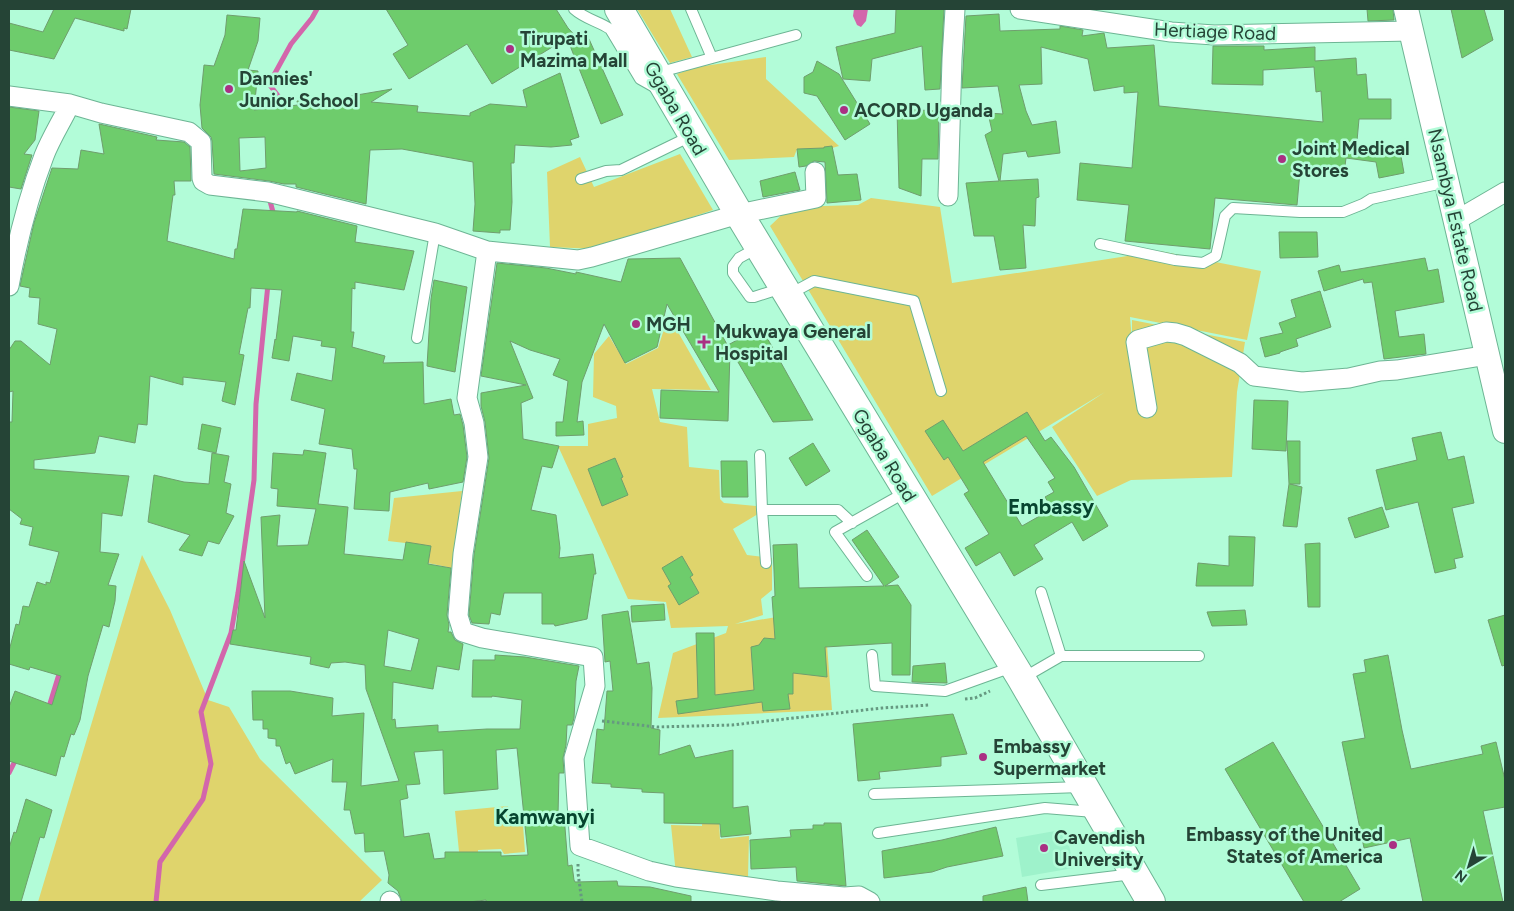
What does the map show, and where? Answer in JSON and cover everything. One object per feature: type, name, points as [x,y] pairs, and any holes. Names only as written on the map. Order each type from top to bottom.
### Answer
[{"type":"main road","name":"Ggaba Road","points":[[618,9],[785,292],[1017,672],[1151,902]]},
{"type":"street","points":[[948,196],[955,9]]},
{"type":"street","name":"Hertiage Road","points":[[1020,9],[1171,32],[1199,34],[1409,20]]},
{"type":"street","name":"Nsambya Estate Road","points":[[1409,20],[1505,431]]},
{"type":"street","points":[[9,96],[70,104],[101,113],[190,132],[201,142],[202,178],[203,181],[210,185],[268,192],[435,234],[487,251],[578,260],[739,214],[816,198],[815,172]]},
{"type":"street","points":[[9,286],[17,242],[39,169],[50,142],[70,104]]},
{"type":"street","points":[[1456,220],[1505,192]]},
{"type":"street","points":[[487,251],[467,398],[474,423],[478,457],[463,554],[458,616],[463,632],[482,638],[593,657],[595,686],[574,758],[580,846],[649,871],[676,877],[777,891],[844,897],[860,896],[870,902]]},
{"type":"street","points":[[1147,408],[1136,342],[1166,332],[1186,336],[1240,363],[1254,376],[1302,382],[1349,378],[1380,371],[1397,370],[1488,355]]},
{"type":"lane","points":[[574,9],[586,18],[603,24],[610,29],[640,79],[662,84],[712,58],[796,35]]},
{"type":"lane","points":[[691,9],[712,58]]},
{"type":"lane","points":[[581,180],[606,171],[621,170],[692,136]]},
{"type":"lane","points":[[1100,244],[1175,260],[1203,263],[1216,256],[1226,216],[1233,208],[1300,212],[1343,212],[1370,199],[1448,181]]},
{"type":"lane","points":[[417,338],[435,234]]},
{"type":"lane","points":[[759,246],[739,258],[732,266],[733,273],[750,297],[754,298],[785,292],[814,280],[914,301],[941,391]]},
{"type":"lane","points":[[760,455],[766,563]]},
{"type":"lane","points":[[867,576],[835,532],[907,491]]},
{"type":"lane","points":[[762,510],[838,510],[852,522]]},
{"type":"lane","points":[[1041,592],[1061,656]]},
{"type":"lane","points":[[872,655],[875,686],[946,691],[1017,672],[1061,656],[1198,656]]},
{"type":"lane","points":[[874,794],[1084,787]]},
{"type":"lane","points":[[878,833],[1045,808],[1098,813]]},
{"type":"lane","points":[[1041,885],[1134,874]]},
{"type":"path","points":[[957,701],[975,698],[1017,672]]},
{"type":"path","points":[[585,721],[609,720],[657,727],[732,725],[882,708],[931,705]]},
{"type":"path","points":[[580,846],[578,873],[582,902]]},
{"type":"shaded area","points":[[637,9],[670,9],[692,57],[670,63]]},
{"type":"shaded area","points":[[854,9],[868,9],[866,21],[861,27],[857,25],[853,16]]},
{"type":"shaded area","points":[[766,57],[766,79],[839,146],[797,149],[794,157],[729,160],[677,74],[697,67]]},
{"type":"shaded area","points":[[680,154],[713,210],[597,249],[550,247],[547,172],[580,157],[594,187]]},
{"type":"shaded area","points":[[871,198],[940,207],[952,283],[1160,251],[1261,271],[1247,340],[1130,317],[1132,341],[1132,320],[1245,342],[1237,392],[1232,477],[1131,480],[1097,496],[1052,427],[1105,392],[932,496],[770,226],[790,207],[858,205]]},
{"type":"shaded area","points":[[674,325],[711,390],[652,389],[660,422],[687,427],[689,467],[719,470],[720,499],[724,503],[756,506],[758,514],[733,529],[747,555],[772,558],[772,590],[761,599],[763,615],[735,624],[800,613],[825,619],[832,710],[658,718],[673,653],[726,633],[728,626],[671,628],[666,602],[628,599],[558,446],[588,446],[588,424],[617,418],[616,406],[593,397],[594,354],[609,336],[626,364],[658,348],[665,326]]},
{"type":"shaded area","points":[[462,491],[452,568],[428,563],[431,546],[388,541],[394,498]]},
{"type":"shaded area","points":[[142,555],[170,610],[208,700],[229,707],[260,759],[382,880],[359,902],[38,902]]},
{"type":"shaded area","points":[[703,801],[718,805],[720,839],[749,836],[748,877],[676,875],[671,825],[702,826]]},
{"type":"shaded area","points":[[508,806],[509,813],[522,812],[525,852],[504,854],[501,849],[478,850],[479,872],[461,872],[455,811]]},
{"type":"shaded area","name":"Cavendish University","points":[[1066,829],[1072,860],[1083,859],[1085,866],[1022,877],[1016,838]]},
{"type":"building","points":[[54,9],[131,9],[127,29],[124,28],[124,31],[75,18],[54,59],[9,50],[9,23],[43,32]]},
{"type":"building","name":"Tirupati Mazima Mall","points":[[386,9],[556,9],[568,28],[582,43],[589,39],[623,115],[601,124],[567,38],[492,84],[467,44],[409,79],[393,54],[408,45]]},
{"type":"building","points":[[896,9],[944,9],[940,89],[925,90],[922,46],[872,59],[870,81],[843,79],[836,47],[895,33]]},
{"type":"building","points":[[1367,9],[1393,9],[1394,20],[1368,21]]},
{"type":"building","points":[[1451,9],[1484,9],[1493,40],[1462,58]]},
{"type":"building","points":[[999,14],[1000,31],[1060,29],[1060,26],[1083,30],[1082,36],[1104,33],[1107,48],[1154,45],[1159,106],[1323,122],[1321,91],[1316,92],[1314,67],[1263,70],[1263,85],[1212,84],[1213,46],[1264,46],[1264,50],[1315,47],[1315,61],[1356,58],[1357,75],[1366,74],[1368,99],[1391,99],[1391,119],[1359,119],[1356,152],[1399,145],[1404,173],[1379,178],[1376,162],[1346,158],[1344,174],[1300,171],[1297,205],[1215,198],[1210,249],[1125,241],[1129,205],[1077,200],[1080,163],[1132,168],[1138,92],[1124,93],[1124,86],[1094,91],[1088,59],[1041,47],[1042,84],[1019,85],[1032,125],[1056,121],[1060,153],[1028,157],[1026,151],[1003,154],[1000,181],[1038,179],[1039,197],[1036,198],[1035,226],[1023,225],[1026,268],[1000,270],[994,236],[974,236],[966,183],[999,181],[985,135],[992,131],[988,113],[1003,114],[998,86],[962,88],[966,16]]},
{"type":"building","points":[[227,15],[260,18],[258,41],[248,70],[258,71],[254,110],[298,105],[297,101],[346,99],[345,97],[392,89],[371,102],[418,106],[417,112],[470,116],[470,113],[490,104],[527,107],[523,90],[560,73],[579,137],[570,140],[572,145],[551,147],[515,145],[514,163],[511,163],[512,202],[510,230],[500,230],[500,233],[473,231],[475,204],[473,162],[402,149],[370,150],[366,204],[296,187],[296,184],[214,174],[212,141],[211,137],[202,128],[200,105],[204,65],[214,66],[225,35]],"holes":[[[265,137],[266,168],[240,171],[239,138]]]},
{"type":"building","name":"ACORD Uganda","points":[[817,61],[839,74],[870,124],[845,140],[817,96],[804,93],[804,77],[813,72]]},
{"type":"building","points":[[9,107],[39,111],[35,140],[24,154],[32,155],[21,189],[9,187]]},
{"type":"building","points":[[897,109],[939,111],[938,159],[922,159],[921,196],[899,188]]},
{"type":"building","points":[[99,124],[157,137],[156,140],[184,142],[190,147],[191,181],[174,181],[175,195],[173,195],[167,241],[234,259],[243,209],[297,211],[357,226],[355,242],[414,251],[404,290],[355,282],[355,289],[352,288],[351,332],[354,332],[352,347],[385,356],[383,363],[423,362],[424,404],[451,399],[454,415],[460,414],[467,457],[463,482],[429,489],[428,483],[390,492],[389,511],[354,509],[357,469],[354,469],[352,449],[319,444],[325,409],[291,400],[297,373],[332,381],[336,348],[321,346],[322,341],[293,336],[289,361],[272,358],[282,290],[251,288],[250,308],[248,308],[239,354],[244,355],[235,405],[222,401],[226,382],[183,377],[183,385],[150,376],[147,425],[138,424],[135,443],[99,436],[95,453],[34,460],[34,469],[129,476],[122,516],[102,513],[100,552],[119,554],[108,585],[116,586],[115,601],[109,627],[103,625],[88,676],[80,720],[74,735],[71,734],[64,757],[61,756],[56,776],[9,761],[9,707],[15,691],[52,705],[61,676],[30,667],[29,670],[9,664],[9,651],[16,624],[19,625],[23,606],[29,607],[37,582],[46,585],[46,582],[50,583],[59,552],[29,545],[33,527],[20,524],[22,519],[9,509],[9,422],[12,422],[13,391],[9,392],[9,350],[15,341],[21,341],[50,365],[57,329],[38,324],[40,298],[29,297],[30,288],[20,286],[34,223],[52,168],[78,169],[81,150],[104,154]]},
{"type":"building","points":[[832,146],[838,175],[857,174],[861,200],[827,203],[825,162],[814,161],[806,166],[799,167],[797,149]]},
{"type":"building","points":[[795,172],[800,190],[763,197],[760,181]]},
{"type":"building","points":[[1279,232],[1317,232],[1318,257],[1280,258]]},
{"type":"building","points":[[680,258],[730,350],[728,421],[660,418],[661,390],[719,392],[667,304],[657,347],[625,363],[604,324],[582,382],[577,422],[583,421],[584,435],[556,436],[556,422],[563,422],[568,381],[553,375],[560,359],[530,350],[510,341],[533,398],[521,403],[523,439],[559,446],[552,468],[542,466],[531,510],[556,515],[560,548],[559,558],[593,554],[596,574],[594,574],[587,619],[555,626],[554,624],[542,624],[542,593],[504,593],[500,615],[491,613],[489,624],[472,623],[469,615],[474,555],[489,458],[485,422],[481,406],[481,393],[526,385],[481,376],[497,263],[546,268],[576,274],[576,272],[621,282],[628,259]]},
{"type":"building","points":[[1425,258],[1428,271],[1438,269],[1444,302],[1395,311],[1399,337],[1424,334],[1426,354],[1384,359],[1372,282],[1364,283],[1363,279],[1324,291],[1318,271],[1339,265],[1341,272]]},
{"type":"building","points":[[434,280],[467,287],[455,372],[427,366]]},
{"type":"building","points":[[1320,291],[1331,327],[1296,339],[1298,346],[1265,357],[1260,338],[1283,333],[1279,323],[1296,317],[1291,300]]},
{"type":"building","points":[[761,327],[813,420],[773,422],[728,345]]},
{"type":"building","points":[[1254,400],[1288,401],[1286,451],[1252,449]]},
{"type":"building","points":[[1027,412],[1045,441],[1051,437],[1074,467],[1108,526],[1083,541],[1072,522],[1034,545],[1043,559],[1014,576],[1000,552],[976,566],[965,548],[989,534],[964,494],[969,491],[948,457],[944,460],[925,431],[943,420],[963,451]],"holes":[[[1026,436],[1055,478],[1048,482],[1054,492],[1045,497],[1052,509],[1022,526],[983,462]]]},
{"type":"building","points":[[202,424],[221,428],[216,453],[198,449]]},
{"type":"building","points":[[1441,432],[1448,460],[1464,456],[1474,503],[1452,508],[1463,557],[1454,559],[1456,568],[1435,573],[1418,502],[1386,510],[1376,470],[1417,460],[1412,438]]},
{"type":"building","points":[[1287,441],[1300,441],[1300,484],[1290,484],[1302,487],[1297,527],[1283,526],[1289,484]]},
{"type":"building","points":[[813,443],[830,471],[806,486],[789,458]]},
{"type":"building","points":[[304,450],[326,453],[318,504],[348,507],[344,554],[403,560],[406,542],[431,546],[428,564],[451,568],[447,615],[448,632],[451,632],[455,640],[463,644],[459,670],[437,666],[433,689],[393,682],[392,720],[395,719],[396,728],[438,725],[438,732],[520,729],[522,700],[492,696],[472,697],[473,660],[495,660],[495,655],[525,657],[579,666],[576,681],[574,718],[572,725],[567,725],[563,758],[564,773],[559,773],[558,815],[564,815],[568,866],[572,865],[574,880],[575,882],[617,881],[618,886],[650,887],[691,896],[691,902],[486,902],[486,900],[469,902],[402,902],[398,891],[388,883],[389,875],[384,851],[365,852],[364,833],[355,834],[350,810],[344,810],[347,782],[332,782],[333,759],[295,774],[290,762],[286,764],[280,746],[276,746],[276,739],[268,738],[268,729],[263,729],[263,720],[253,720],[252,691],[290,691],[333,698],[332,716],[364,713],[361,786],[399,781],[366,689],[365,665],[345,662],[331,663],[329,668],[310,664],[311,657],[230,644],[233,630],[236,630],[244,561],[265,618],[261,517],[280,515],[277,546],[308,545],[316,509],[277,506],[278,489],[271,488],[273,453],[303,455]],"holes":[[[388,630],[419,639],[411,671],[384,666]],[[517,748],[528,855],[501,856],[501,852],[445,852],[445,858],[434,859],[429,833],[404,837],[400,800],[408,798],[406,785],[420,784],[414,752],[443,750],[444,794],[498,789],[496,750]]]},
{"type":"building","points":[[212,453],[229,456],[224,482],[231,484],[226,513],[234,516],[219,544],[208,541],[202,556],[179,550],[190,535],[148,522],[154,475],[184,482],[209,484]]},
{"type":"building","points":[[615,458],[628,495],[602,506],[588,469]]},
{"type":"building","points":[[721,461],[747,461],[748,497],[722,497]]},
{"type":"building","points":[[1382,507],[1389,527],[1355,538],[1348,518]]},
{"type":"building","points":[[867,530],[899,577],[885,586],[898,585],[911,605],[910,675],[892,675],[892,643],[825,647],[827,677],[793,673],[793,694],[788,694],[790,709],[763,711],[762,702],[678,714],[676,701],[698,698],[696,633],[714,633],[715,695],[754,690],[751,647],[759,645],[764,638],[775,639],[772,597],[775,596],[773,545],[797,544],[799,588],[884,586],[852,540]]},
{"type":"building","points":[[1229,536],[1255,537],[1253,586],[1196,586],[1198,563],[1229,566]]},
{"type":"building","points":[[1320,543],[1320,607],[1308,607],[1305,544]]},
{"type":"building","points":[[682,556],[693,575],[690,577],[699,593],[679,605],[668,586],[671,584],[662,568]]},
{"type":"building","points":[[664,604],[665,620],[632,622],[631,606]]},
{"type":"building","points":[[1245,610],[1247,625],[1212,626],[1207,612]]},
{"type":"building","points":[[628,611],[637,664],[649,662],[652,688],[651,728],[660,730],[659,755],[690,745],[695,758],[733,750],[733,808],[748,806],[751,834],[721,837],[720,824],[664,823],[664,793],[642,792],[642,789],[611,787],[611,784],[592,783],[597,729],[604,730],[607,691],[613,691],[610,661],[605,662],[602,615]]},
{"type":"building","points":[[1505,615],[1505,665],[1502,666],[1488,620]]},
{"type":"building","points":[[1388,655],[1411,769],[1483,754],[1481,746],[1496,742],[1505,780],[1505,807],[1483,811],[1503,902],[1423,902],[1410,838],[1364,848],[1342,742],[1365,738],[1353,674],[1366,672],[1364,660]]},
{"type":"building","points":[[945,663],[947,683],[912,682],[913,666]]},
{"type":"building","points":[[953,714],[967,754],[941,757],[941,766],[879,772],[880,779],[858,781],[853,724]]},
{"type":"building","points":[[1273,742],[1360,889],[1339,902],[1304,902],[1225,769]]},
{"type":"building","points":[[26,799],[52,810],[44,838],[40,837],[21,902],[9,902],[9,848],[14,832],[16,833]]},
{"type":"building","points":[[824,823],[841,823],[846,886],[797,881],[796,867],[751,869],[750,840],[791,837],[790,830],[813,829],[813,825],[824,825]]},
{"type":"building","points":[[996,827],[1003,856],[947,867],[932,872],[884,878],[882,851],[942,840]]},
{"type":"building","points":[[1026,887],[1028,902],[983,902],[983,896]]},
{"type":"waterway","points":[[282,101],[269,84],[291,44],[317,9]]},
{"type":"waterway","points":[[269,197],[274,216]]},
{"type":"waterway","points":[[156,902],[160,862],[203,799],[211,764],[201,712],[231,633],[238,593],[254,480],[256,404],[268,284]]},
{"type":"waterway","points":[[48,710],[60,671]]},
{"type":"waterway","points":[[9,773],[17,757]]},
{"type":"place","name":"Tirupati Mazima Mall","points":[[510,49]]},
{"type":"place","name":"Dannies' Junior School","points":[[229,89]]},
{"type":"place","name":"ACORD Uganda","points":[[844,110]]},
{"type":"place","name":"Joint Medical Stores","points":[[1282,159]]},
{"type":"place","name":"MGH","points":[[636,324]]},
{"type":"place","name":"Mukwaya General Hospital","points":[[704,342]]},
{"type":"place","name":"Embassy Supermarket","points":[[983,757]]},
{"type":"place","name":"Embassy of the United States of America","points":[[1393,845]]},
{"type":"place","name":"Cavendish University","points":[[1044,848]]},
{"type":"district","name":"Embassy","points":[[1051,507]]},
{"type":"district","name":"Kamwanyi","points":[[545,817]]}]
